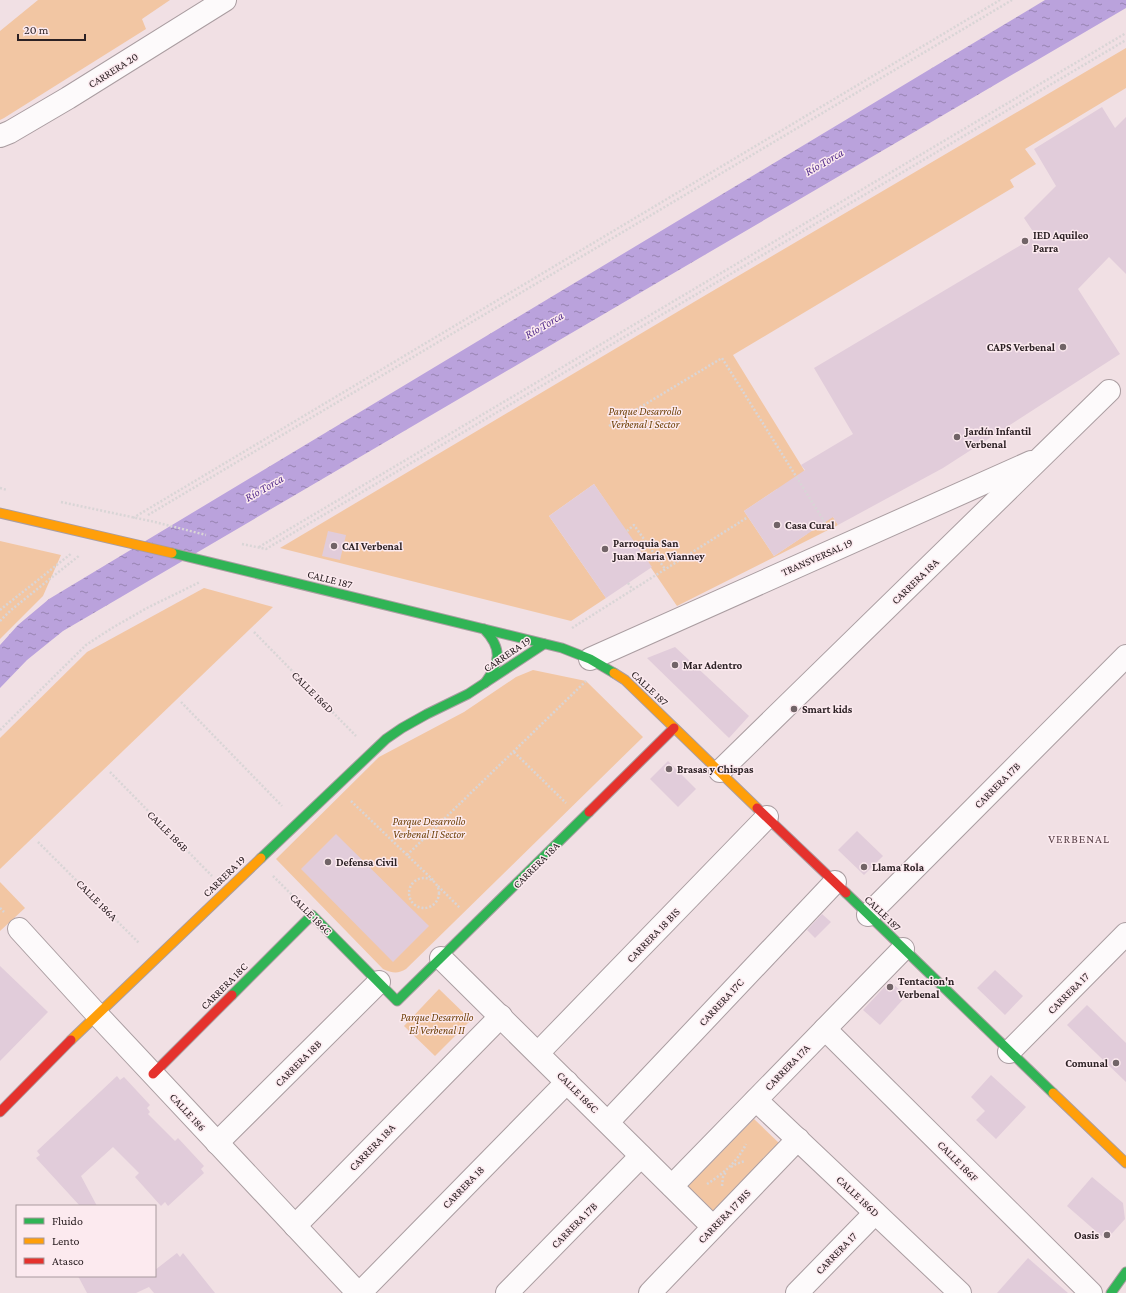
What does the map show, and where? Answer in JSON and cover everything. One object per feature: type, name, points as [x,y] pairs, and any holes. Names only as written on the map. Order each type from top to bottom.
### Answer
[{"type":"street","name":"CARRERA 20","points":[[0,136],[10,132],[68,98],[225,0]]},
{"type":"street","name":"CARRERA 18A","points":[[720,771],[1109,391]]},
{"type":"street","name":"TRANSVERSAL 19","points":[[590,668],[1044,456]]},
{"type":"street","name":"CALLE 187","points":[[0,513],[231,567],[562,648],[590,668],[625,680],[835,882],[902,949],[1126,1163]]},
{"type":"street","name":"CARRERA 19","points":[[484,630],[490,635],[498,648],[495,668],[484,684]]},
{"type":"street","name":"CARRERA 19","points":[[0,1112],[97,1014],[372,751],[402,728],[468,694],[544,644]]},
{"type":"street","name":"CARRERA 17B","points":[[868,915],[1126,656]]},
{"type":"street","name":"CARRERA 18A","points":[[397,1001],[674,728]]},
{"type":"street","name":"CARRERA 18 BIS","points":[[538,1053],[767,817]]},
{"type":"street","name":"CARRERA 17C","points":[[608,1122],[835,882]]},
{"type":"street","name":"CALLE 186C","points":[[312,915],[397,1001]]},
{"type":"street","name":"CARRERA 18C","points":[[153,1074],[312,915]]},
{"type":"street","name":"CALLE 186","points":[[20,929],[355,1292]]},
{"type":"street","name":"CARRERA 17","points":[[1009,1052],[1126,934]]},
{"type":"street","name":"CARRERA 17A","points":[[672,1186],[902,949]]},
{"type":"street","name":"CALLE 186C","points":[[441,958],[713,1227]]},
{"type":"street","name":"CARRERA 18B","points":[[217,1143],[379,982]]},
{"type":"street","name":"CARRERA 18A","points":[[295,1226],[501,1016]]},
{"type":"street","name":"CALLE 186F","points":[[825,1028],[1091,1293]]},
{"type":"street","name":"CARRERA 18","points":[[355,1292],[567,1082]]},
{"type":"street","name":"CALLE 186D","points":[[756,1100],[960,1293]]},
{"type":"street","name":"CARRERA 17 BIS","points":[[650,1293],[798,1139]]},
{"type":"street","name":"CARRERA 17B","points":[[507,1293],[642,1156]]},
{"type":"street","name":"CARRERA 17","points":[[801,1292],[875,1213]]},
{"type":"street","points":[[1111,1293],[1126,1272]]},
{"type":"path","points":[[0,610],[98,537],[133,518],[1000,0]]},
{"type":"path","points":[[148,515],[1012,0]]},
{"type":"path","points":[[259,547],[1126,33]]},
{"type":"path","points":[[231,567],[266,549],[1126,40]]},
{"type":"path","points":[[609,426],[722,358],[831,532]]},
{"type":"path","points":[[0,488],[7,490]]},
{"type":"path","points":[[59,502],[156,522],[209,536]]},
{"type":"path","points":[[566,632],[748,517]]},
{"type":"path","points":[[627,531],[634,525],[665,570]]},
{"type":"path","points":[[0,621],[98,537]]},
{"type":"path","points":[[238,543],[266,549]]},
{"type":"path","points":[[0,730],[86,645],[147,608],[201,582]]},
{"type":"path","points":[[628,583],[633,590]]},
{"type":"path","name":"CALLE 186D","points":[[254,632],[372,751]]},
{"type":"path","points":[[407,855],[514,752],[590,668]]},
{"type":"path","points":[[181,702],[298,822]]},
{"type":"path","points":[[514,752],[582,819]]},
{"type":"path","name":"CALLE 186B","points":[[110,772],[226,891]]},
{"type":"path","points":[[336,785],[476,924]]},
{"type":"path","name":"CALLE 186A","points":[[38,842],[155,959]]},
{"type":"path","name":"CALLE 186C","points":[[258,860],[312,915]]},
{"type":"path","points":[[433,880],[423,878],[413,882],[410,886],[409,896],[414,905],[424,908],[433,906],[440,893],[436,884]]},
{"type":"green space","points":[[38,0],[170,0],[142,19],[146,29],[0,120],[0,31]]},
{"type":"green space","name":"Parque Desarrollo Verbenal I Sector","points":[[1126,48],[1126,88],[1025,149],[1036,164],[1010,180],[1014,187],[733,355],[838,525],[677,606],[594,484],[549,516],[606,598],[571,621],[280,548]],"holes":[[[777,489],[807,534],[774,556],[744,511]]]},
{"type":"green space","points":[[0,541],[61,555],[43,596],[0,639]]},
{"type":"green space","points":[[204,588],[273,607],[0,869],[0,738],[87,652]]},
{"type":"green space","name":"Parque Desarrollo Verbenal II Sector","points":[[533,670],[586,681],[643,737],[406,969],[400,972],[395,972],[383,969],[276,859],[379,757],[464,712],[516,677]]},
{"type":"green space","points":[[0,882],[25,908],[0,931]]},
{"type":"green space","name":"Parque Desarrollo El Verbenal II","points":[[439,989],[471,1020],[435,1056],[404,1026]]},
{"type":"green space","points":[[754,1119],[780,1144],[709,1216],[683,1191]]},
{"type":"water","name":"Río Torca","points":[[1045,0],[1126,0],[1126,8],[63,631],[27,660],[0,688],[0,645],[18,625],[49,599]]},
{"type":"building","points":[[1102,107],[1115,128],[1126,117],[1126,274],[1109,257],[1078,289],[1120,354],[943,468],[838,525],[833,517],[774,556],[744,511],[805,470],[801,465],[853,434],[814,368],[1036,236],[1024,218],[1056,186],[1034,149]]},
{"type":"building","name":"Parroquia San Juan Maria Vianney","points":[[594,484],[652,567],[606,598],[549,516]]},
{"type":"building","name":"CAI Verbenal","points":[[328,531],[346,535],[340,560],[322,556]]},
{"type":"building","points":[[675,647],[749,716],[729,738],[647,658]]},
{"type":"building","points":[[668,761],[696,789],[678,807],[650,779]]},
{"type":"building","points":[[857,831],[883,856],[864,875],[838,850]]},
{"type":"building","points":[[336,834],[429,926],[393,962],[301,869]]},
{"type":"building","points":[[822,914],[831,922],[815,938],[807,930]]},
{"type":"building","points":[[0,966],[48,1012],[0,1061]]},
{"type":"building","points":[[995,970],[1023,996],[1005,1015],[977,988]]},
{"type":"building","points":[[890,981],[906,996],[880,1025],[863,1010]]},
{"type":"building","name":"Comunal","points":[[1087,1005],[1126,1043],[1126,1082],[1067,1025]]},
{"type":"building","points":[[991,1075],[1026,1107],[996,1139],[976,1120],[985,1111],[971,1097]]},
{"type":"building","points":[[117,1076],[120,1080],[124,1077],[150,1105],[147,1108],[150,1112],[148,1114],[175,1141],[178,1138],[204,1166],[201,1169],[204,1173],[168,1206],[165,1202],[161,1206],[135,1177],[139,1173],[113,1147],[81,1176],[96,1205],[79,1205],[36,1158],[40,1155],[37,1151]]},
{"type":"building","points":[[1092,1177],[1123,1203],[1125,1219],[1106,1240],[1067,1206]]},
{"type":"building","points":[[177,1253],[180,1257],[183,1253],[215,1293],[154,1293],[149,1287],[136,1293],[87,1293],[79,1277],[156,1277],[156,1269]]},
{"type":"building","points":[[1028,1258],[1068,1293],[997,1293]]},
{"type":"traffic: fast","points":[[172,553],[562,648],[590,659],[614,673]]},
{"type":"traffic: fast","points":[[484,629],[490,636],[497,649],[494,669],[485,683]]},
{"type":"traffic: fast","points":[[261,858],[386,739],[427,714],[468,694],[544,644]]},
{"type":"traffic: fast","points":[[232,995],[312,915],[397,1001],[589,812]]},
{"type":"traffic: fast","points":[[846,893],[1053,1093]]},
{"type":"traffic: fast","points":[[1111,1293],[1126,1272]]},
{"type":"traffic: slow","points":[[0,513],[172,553]]},
{"type":"traffic: slow","points":[[614,673],[625,680],[757,808]]},
{"type":"traffic: slow","points":[[71,1040],[261,858]]},
{"type":"traffic: slow","points":[[1053,1093],[1126,1163]]},
{"type":"traffic: jam","points":[[589,812],[674,728]]},
{"type":"traffic: jam","points":[[757,808],[846,893]]},
{"type":"traffic: jam","points":[[153,1074],[232,995]]},
{"type":"traffic: jam","points":[[0,1112],[71,1040]]},
{"type":"place","name":"IED Aquileo Parra","points":[[1025,241]]},
{"type":"place","name":"CAPS Verbenal","points":[[1063,347]]},
{"type":"place","name":"Jardín Infantil Verbenal","points":[[957,437]]},
{"type":"place","name":"Casa Cural","points":[[777,525]]},
{"type":"place","name":"CAI Verbenal","points":[[334,546]]},
{"type":"place","name":"Parroquia San Juan Maria Vianney","points":[[605,549]]},
{"type":"place","name":"Mar Adentro","points":[[675,665]]},
{"type":"place","name":"Smart kids","points":[[794,709]]},
{"type":"place","name":"Brasas y Chispas","points":[[669,769]]},
{"type":"place","name":"Defensa Civil","points":[[328,862]]},
{"type":"place","name":"Llama Rola","points":[[864,867]]},
{"type":"place","name":"Tentacion'n Verbenal","points":[[890,987]]},
{"type":"place","name":"Comunal","points":[[1116,1063]]},
{"type":"place","name":"Oasis","points":[[1107,1235]]},
{"type":"district","name":"VERBENAL","points":[[1079,839]]}]
